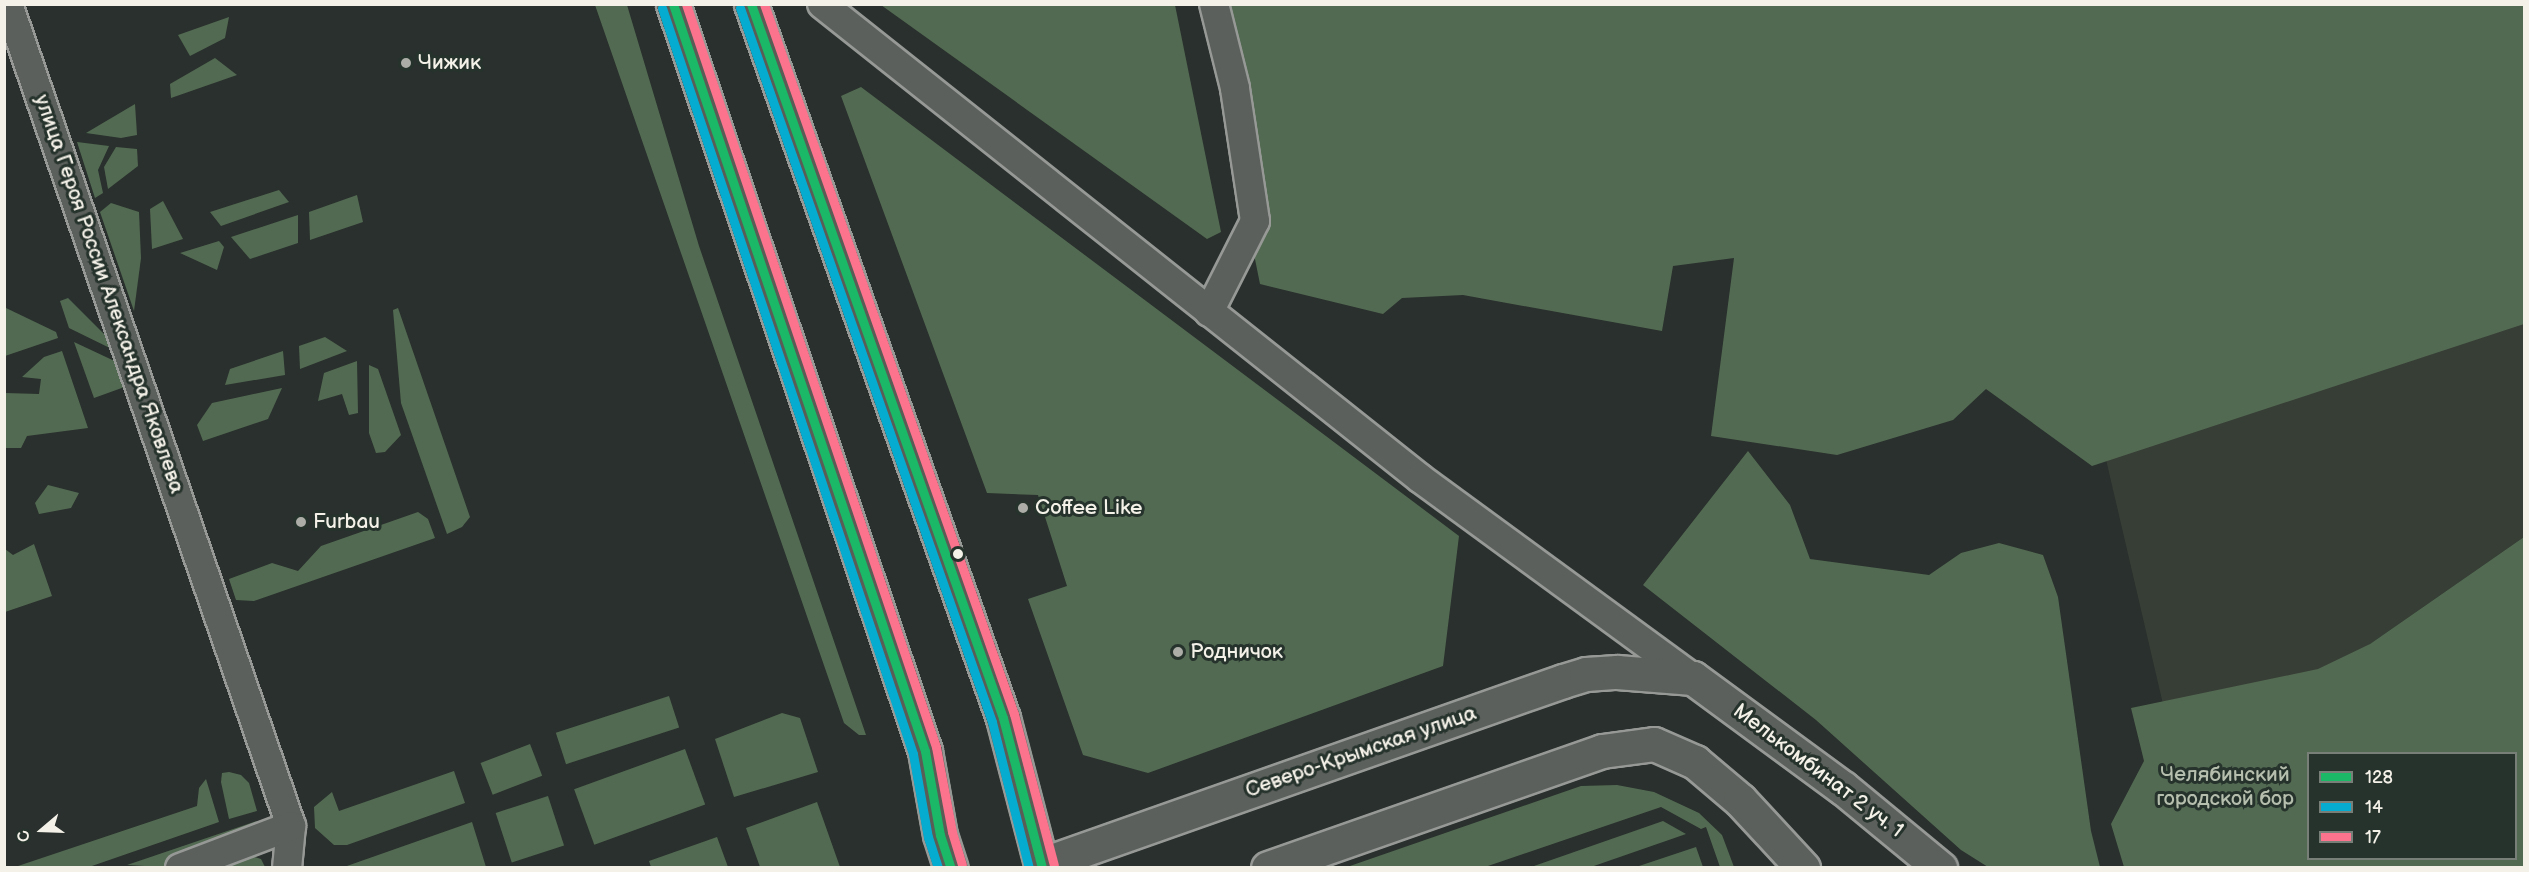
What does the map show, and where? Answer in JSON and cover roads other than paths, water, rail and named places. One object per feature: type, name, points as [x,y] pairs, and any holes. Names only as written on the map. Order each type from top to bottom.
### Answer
[{"type":"main road","points":[[673,4],[925,751],[940,835],[951,867]]},
{"type":"main road","points":[[751,4],[1003,718],[1040,866]]},
{"type":"street","name":"улица Героя России Александра Яковлева","points":[[8,4],[291,826]]},
{"type":"street","points":[[822,4],[1421,479],[1693,678]]},
{"type":"street","points":[[1209,312],[1255,221],[1235,88],[1214,4]]},
{"type":"street","name":"Северо-Крымская улица","points":[[1040,866],[1586,674],[1693,678]]},
{"type":"street","name":"Мелькомбинат 2 уч. 1","points":[[1693,678],[1843,788],[1940,867]]},
{"type":"street","points":[[1268,867],[1602,751],[1654,744],[1695,762],[1740,800],[1803,867]]},
{"type":"street","points":[[180,867],[291,826],[287,867]]},
{"type":"place","name":"Чижик","points":[[406,63]]},
{"type":"place","name":"Coffee Like","points":[[1023,508]]},
{"type":"place","name":"Furbau","points":[[301,522]]},
{"type":"place","name":"Родничок","points":[[1178,652]]},
{"type":"park label","name":"Челябинский городской бор","points":[[2225,787]]}]
